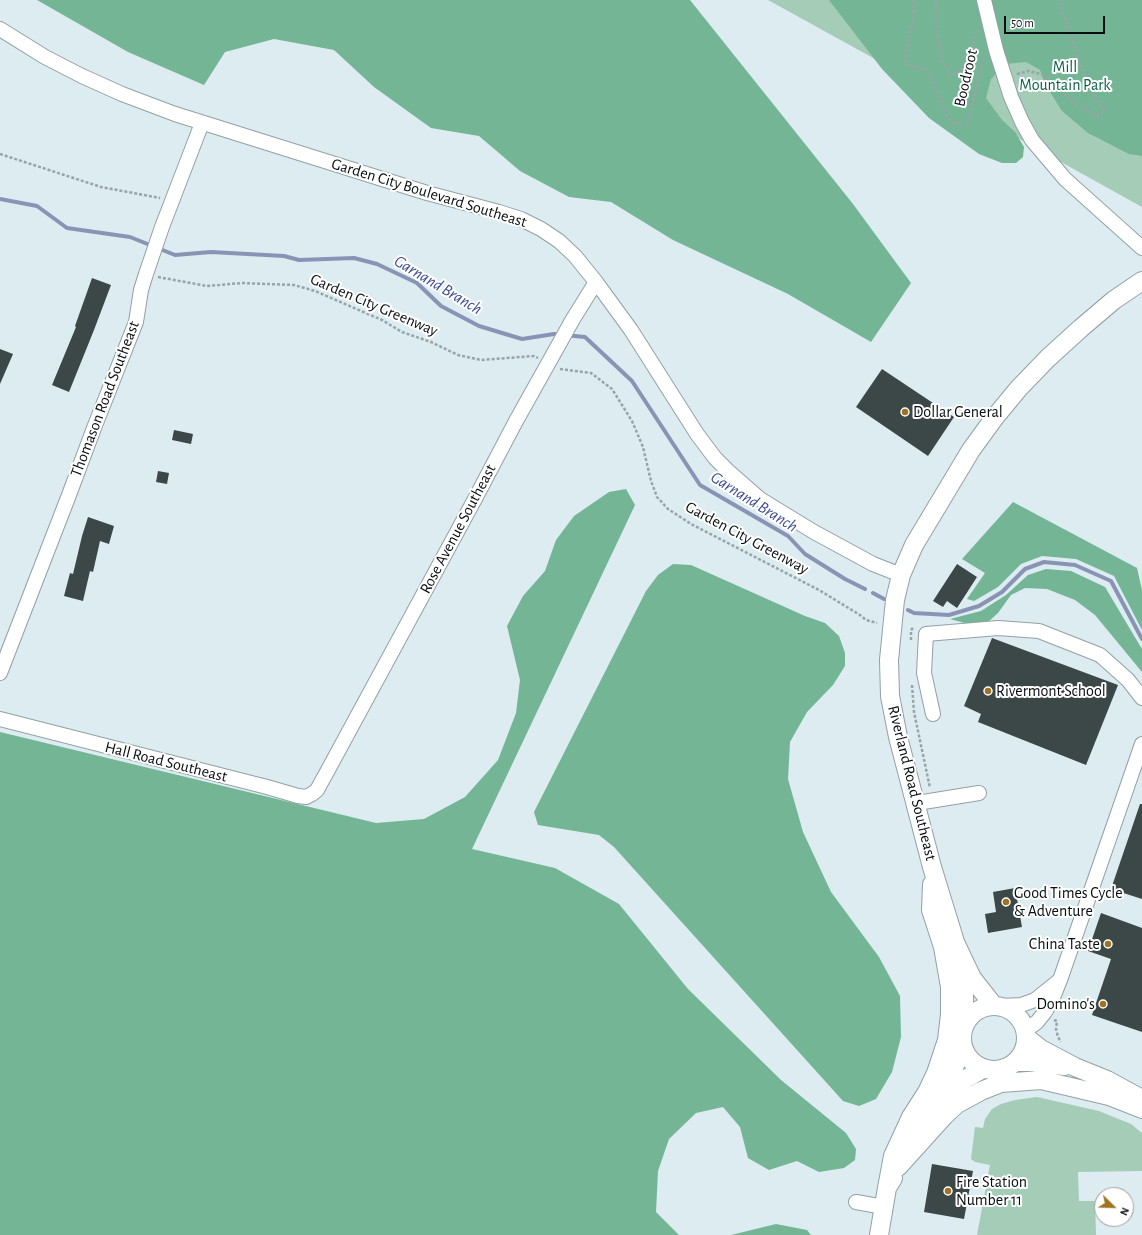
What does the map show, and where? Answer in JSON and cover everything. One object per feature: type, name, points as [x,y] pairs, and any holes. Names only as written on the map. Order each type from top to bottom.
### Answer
[{"type":"main road","name":"Riverland Road Southeast","points":[[879,1235],[888,1188],[911,1143],[933,1107],[956,1063],[963,1031],[964,995],[955,942],[932,867],[924,802],[898,737],[890,696],[889,660],[891,627],[901,575],[914,546],[971,450],[995,417],[1019,388],[1048,358],[1114,300],[1142,281]]},
{"type":"main road","points":[[888,1188],[893,1156],[911,1117],[927,1092],[936,1073],[946,1040],[950,1014],[950,987],[943,947],[931,910],[932,867]]},
{"type":"main road","name":"Riverland Road Southeast","points":[[955,942],[972,978],[998,1006]]},
{"type":"main road","points":[[998,1006],[1014,1012],[1020,1017],[1026,1034],[1025,1050],[1017,1062],[1009,1067],[998,1070],[983,1069],[973,1062],[964,1050],[963,1031],[968,1018],[976,1011],[984,1007],[998,1006]]},
{"type":"main road","points":[[1026,1034],[1041,1049],[1075,1068],[1107,1080],[1138,1096],[1142,1100]]},
{"type":"main road","points":[[1017,1062],[1033,1062],[1075,1068]]},
{"type":"main road","name":"Riverland Road Southeast","points":[[933,1107],[965,1079],[983,1069]]},
{"type":"main road","points":[[898,1167],[945,1115],[957,1104],[981,1091],[1001,1083],[1041,1080],[1109,1096],[1142,1109]]},
{"type":"street","points":[[985,2],[996,50],[1011,97],[1032,140],[1056,170],[1142,248]]},
{"type":"street","name":"Garden City Boulevard Southeast","points":[[0,29],[45,57],[122,94],[202,123],[427,193],[521,219],[541,229],[559,241],[575,256],[596,282],[631,330],[698,434],[715,458],[728,471],[760,499],[814,532],[872,564],[901,575]]},
{"type":"street","name":"Thomason Road Southeast","points":[[0,673],[136,322],[141,290],[148,268],[202,123]]},
{"type":"street","name":"Rose Avenue Southeast","points":[[323,778],[476,498],[516,421],[573,319],[596,282]]},
{"type":"street","points":[[933,714],[924,673],[926,634],[998,628],[1039,631],[1100,655],[1128,680],[1142,698]]},
{"type":"street","name":"Hall Road Southeast","points":[[0,719],[298,796],[306,797],[312,794],[323,778]]},
{"type":"street","points":[[1026,1034],[1045,1012],[1052,1000],[1060,980],[1142,744]]},
{"type":"street","points":[[924,802],[979,793]]},
{"type":"street","points":[[998,1006],[1021,1005],[1035,1000],[1060,980]]},
{"type":"street","points":[[856,1202],[884,1206]]},
{"type":"path","name":"Boodroot","points":[[914,0],[913,20],[906,64],[926,70],[951,123],[967,124],[985,54]]},
{"type":"path","points":[[936,0],[936,29],[943,62],[952,76],[961,70],[970,55],[985,2]]},
{"type":"path","points":[[1011,97],[1017,74],[1029,71],[1044,75],[1076,104],[1097,116],[1106,110],[1091,92],[1075,49],[1060,0]]},
{"type":"path","points":[[0,154],[100,187],[173,201]]},
{"type":"path","name":"Garden City Greenway","points":[[148,268],[207,286],[242,283],[294,285],[315,291],[382,320],[402,332],[430,342],[458,355],[481,360],[534,356],[542,360]]},
{"type":"path","name":"Garden City Greenway","points":[[557,368],[562,370],[591,373],[612,389],[632,421],[643,447],[651,481],[658,496],[668,509],[691,524],[819,590],[866,620],[880,624]]},
{"type":"path","points":[[911,630],[911,644]]},
{"type":"path","points":[[911,680],[924,802]]},
{"type":"path","points":[[1045,1012],[1051,1019],[1057,1021],[1056,1029],[1058,1037],[1064,1045]]},
{"type":"green space","points":[[37,0],[690,0],[853,204],[911,283],[871,342],[788,294],[673,240],[611,202],[569,197],[520,171],[479,136],[431,128],[374,87],[334,50],[274,39],[225,52],[204,85],[128,52]]},
{"type":"green space","name":"Mill Mountain Park","points":[[768,0],[1142,0],[1142,207],[971,112]]},
{"type":"green space","name":"Mill Mountain Park","points":[[829,0],[1142,0],[1142,156],[1129,154],[1088,133],[1062,111],[1045,84],[1040,70],[1026,62],[1005,64],[991,79],[986,98],[1002,120],[1015,132],[1024,147],[1023,157],[1016,163],[1002,163],[979,154],[929,118],[882,69]]},
{"type":"green space","points":[[626,489],[635,505],[472,849],[555,868],[619,904],[688,989],[781,1080],[846,1133],[856,1149],[855,1160],[844,1168],[819,1172],[797,1161],[769,1170],[748,1158],[740,1127],[723,1107],[696,1113],[669,1139],[658,1171],[656,1212],[679,1235],[0,1235],[0,732],[376,823],[424,819],[465,797],[498,760],[516,713],[520,680],[507,626],[523,596],[545,571],[556,540],[574,516],[609,492]]},
{"type":"green space","points":[[1013,502],[1137,568],[1142,590],[1142,630],[1114,576],[1076,559],[1042,556],[1021,564],[998,587],[974,601],[967,599],[985,573],[962,559]]},
{"type":"green space","points":[[673,564],[691,565],[805,616],[825,623],[839,636],[845,653],[845,666],[833,685],[807,712],[790,742],[788,779],[803,832],[831,892],[879,957],[900,996],[901,1037],[892,1072],[876,1099],[859,1106],[843,1101],[614,847],[599,835],[538,825],[534,812],[646,591],[658,575]]},
{"type":"green space","points":[[1046,569],[1071,571],[1105,587],[1142,649],[1142,672],[1095,615],[1075,600],[1047,589],[1025,588],[1011,595],[998,613],[988,622],[972,625],[950,619],[981,611],[1006,595],[1028,575]]},
{"type":"green space","points":[[1037,1097],[1099,1111],[1131,1124],[1142,1133],[1142,1171],[1078,1172],[1079,1201],[1094,1201],[1094,1227],[1096,1227],[1096,1235],[977,1235],[990,1165],[975,1162],[971,1159],[975,1127],[983,1128],[985,1119],[992,1109],[1001,1104],[1015,1100]]},
{"type":"green space","points":[[776,1224],[807,1230],[811,1235],[731,1235]]},
{"type":"building","points":[[92,278],[111,285],[69,392],[52,385],[76,327],[75,326]]},
{"type":"building","points":[[0,349],[13,354],[0,384]]},
{"type":"building","name":"Dollar General","points":[[882,369],[954,417],[928,456],[856,407]]},
{"type":"building","points":[[174,430],[193,434],[191,444],[172,440]]},
{"type":"building","points":[[158,471],[169,473],[167,484],[156,482]]},
{"type":"building","points":[[88,517],[114,526],[109,544],[100,541],[93,572],[90,571],[83,601],[64,596],[70,573],[73,574]]},
{"type":"building","points":[[957,564],[977,577],[957,608],[947,601],[943,607],[933,601]]},
{"type":"building","points":[[992,638],[1118,685],[1086,765],[978,722],[981,714],[964,706]]},
{"type":"building","points":[[1140,804],[1142,804],[1142,899],[1111,889]]},
{"type":"building","name":"Good Times Cycle & Adventure","points":[[1015,888],[1022,927],[988,933],[985,914],[996,912],[993,892]]},
{"type":"building","points":[[1101,913],[1142,928],[1142,1032],[1092,1015],[1111,959],[1088,951]]},
{"type":"building","name":"Fire Station Number 11","points":[[932,1164],[973,1171],[964,1219],[924,1212]]},
{"type":"waterway","name":"Garnand Branch","points":[[0,199],[37,206],[67,228],[130,237],[175,255],[211,252],[284,256],[299,260],[354,258],[377,264],[417,283],[441,306],[479,326],[522,339],[554,334],[585,337],[632,381],[700,485],[788,536],[805,554],[845,579],[865,589]]},
{"type":"waterway","name":"Garnand Branch","points":[[908,610],[914,613],[949,615],[979,606],[1002,592],[1025,569],[1044,562],[1075,565],[1111,581],[1142,639]]},
{"type":"waterway","name":"Garnand Branch","points":[[873,593],[884,599]]},
{"type":"place","name":"Dollar General","points":[[905,412]]},
{"type":"place","name":"Rivermont School","points":[[988,691]]},
{"type":"place","name":"Good Times Cycle & Adventure","points":[[1006,902]]},
{"type":"place","name":"China Taste","points":[[1108,944]]},
{"type":"place","name":"Domino's","points":[[1103,1004]]},
{"type":"place","name":"Fire Station Number 11","points":[[948,1191]]}]
